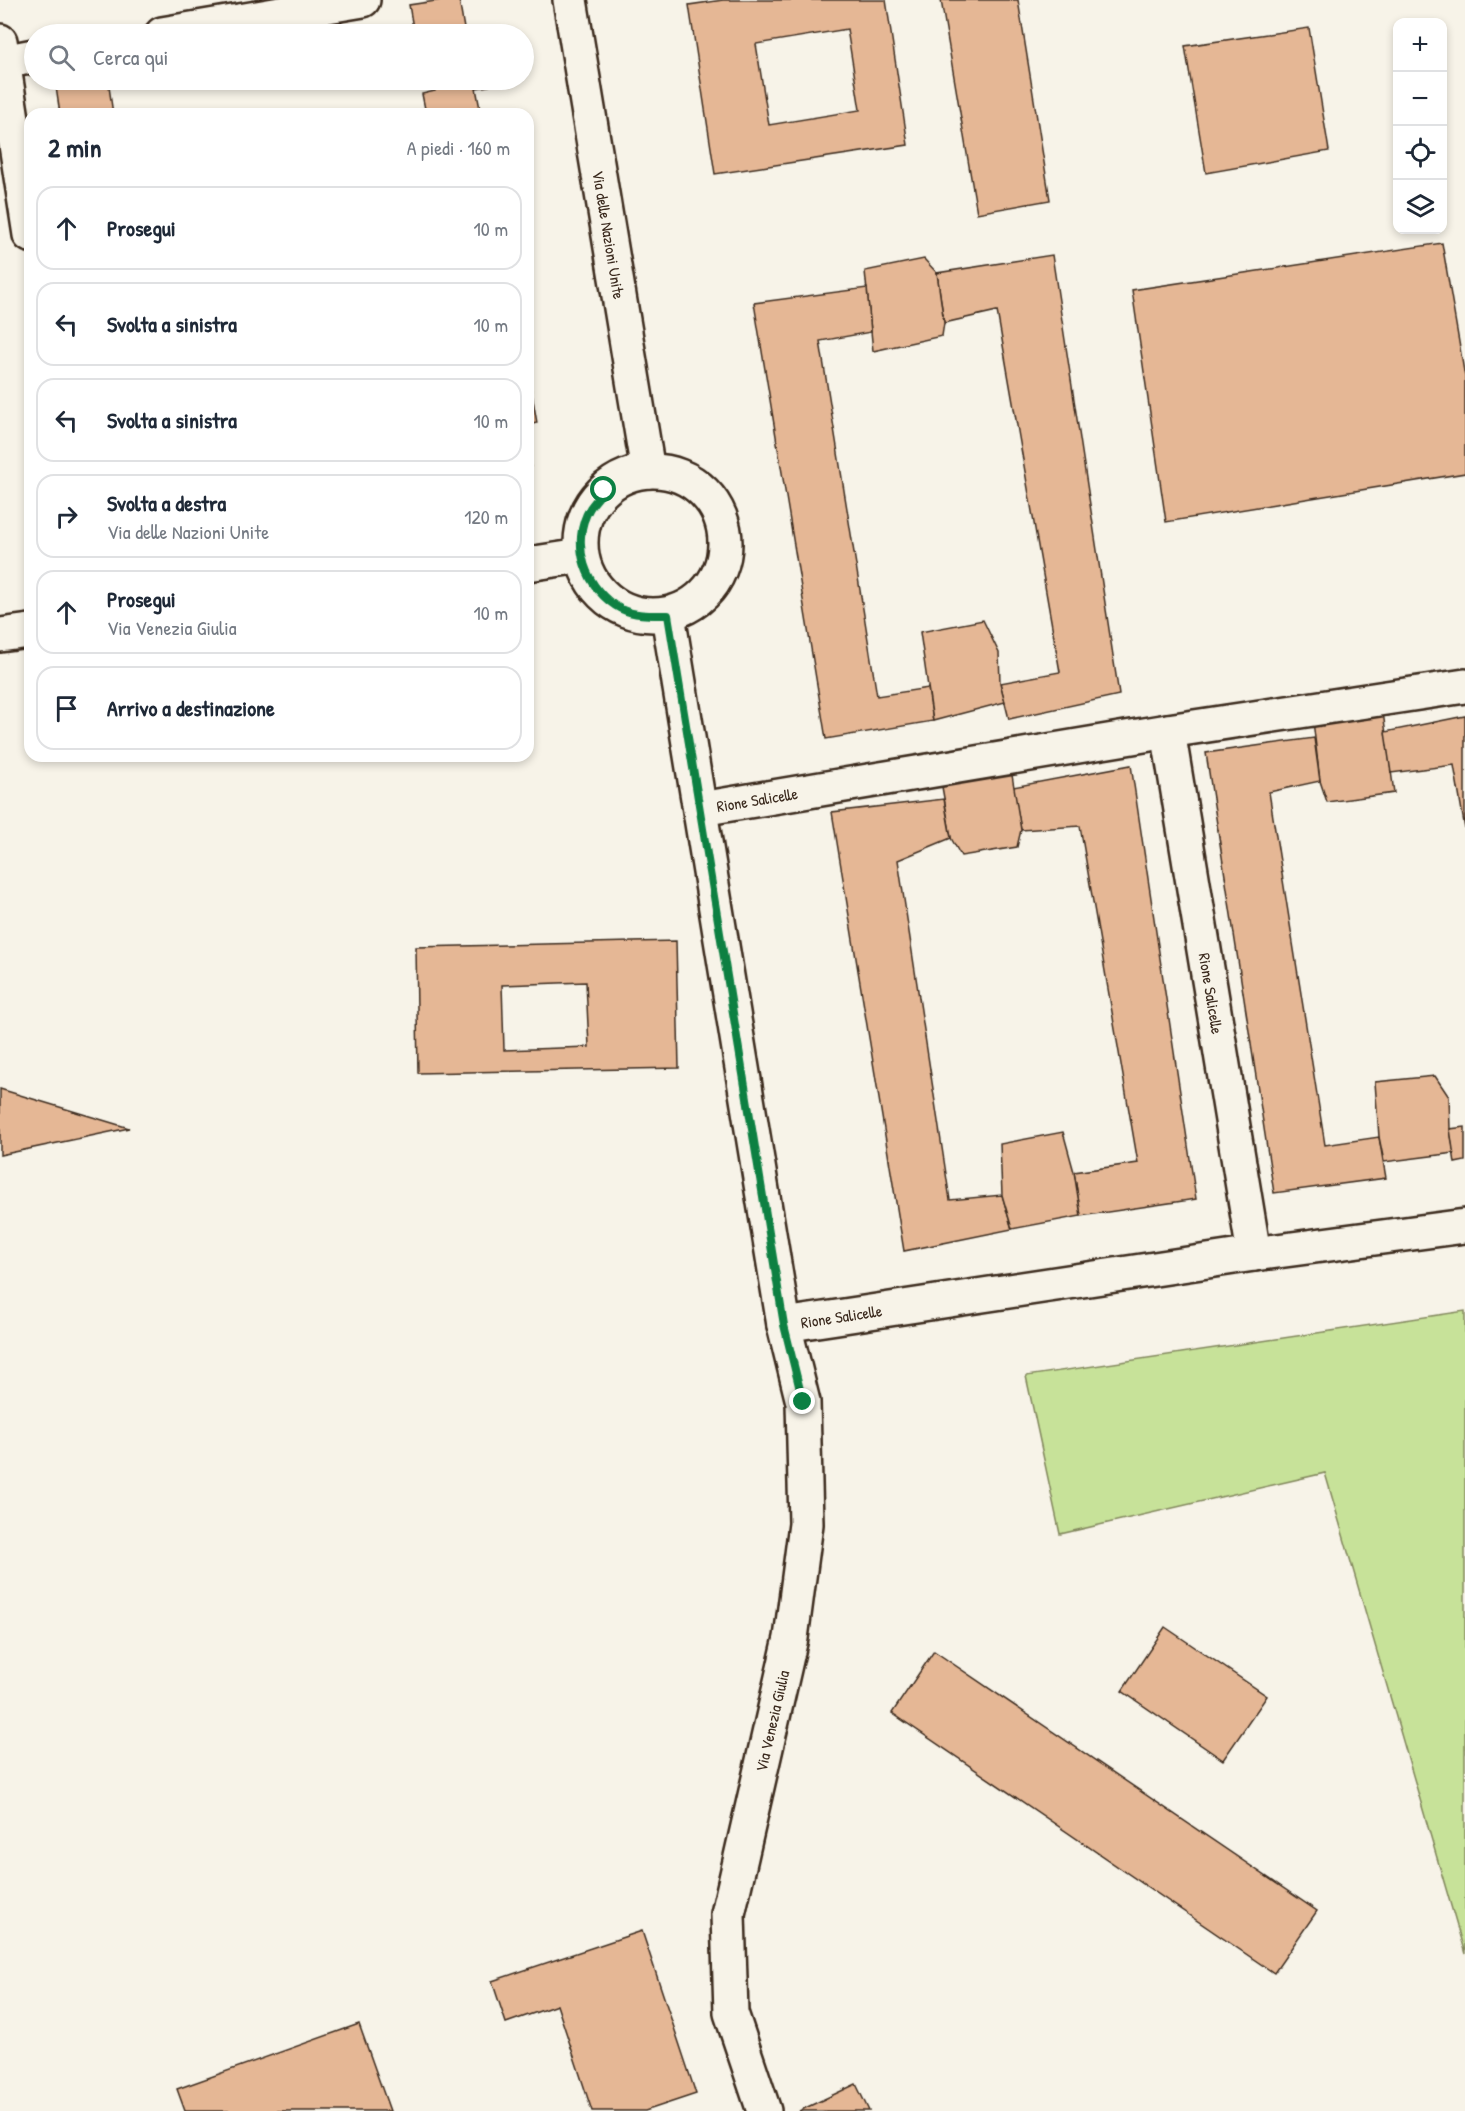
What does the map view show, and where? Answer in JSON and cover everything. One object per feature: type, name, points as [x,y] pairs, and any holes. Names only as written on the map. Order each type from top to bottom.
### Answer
[{"type":"street","points":[[221,24],[363,0]]},
{"type":"street","name":"Via delle Nazioni Unite","points":[[570,0],[648,471]]},
{"type":"street","points":[[13,53],[24,171]]},
{"type":"street","points":[[648,471],[672,473],[695,483],[712,500],[723,522],[726,538],[727,546],[722,570],[709,591],[690,606],[668,615],[644,616],[622,609],[603,596],[589,578],[581,556],[581,532],[589,509],[594,502],[604,490],[624,477],[648,471]]},
{"type":"street","points":[[534,563],[581,556]]},
{"type":"street","points":[[668,615],[784,1325]]},
{"type":"street","points":[[0,634],[24,632]]},
{"type":"street","name":"Rione Salicelle","points":[[701,809],[1168,731],[1465,686]]},
{"type":"street","name":"Rione Salicelle","points":[[1168,731],[1254,1254]]},
{"type":"street","name":"Rione Salicelle","points":[[784,1325],[1254,1254],[1465,1226]]},
{"type":"street","name":"Via Venezia Giulia","points":[[764,2111],[731,2013],[728,1914],[791,1638],[806,1524],[803,1402],[784,1325]]},
{"type":"green space","points":[[1465,1311],[1465,1954],[1325,1473],[1060,1534],[1026,1376]]},
{"type":"building","points":[[459,0],[463,24],[412,24],[409,5]]},
{"type":"building","points":[[723,0],[886,0],[908,145],[715,174],[689,5]],"holes":[[[847,29],[860,110],[769,125],[756,44]]]},
{"type":"building","points":[[941,0],[1018,0],[1050,200],[977,213]]},
{"type":"building","points":[[1309,28],[1329,151],[1206,173],[1185,46]]},
{"type":"building","points":[[56,90],[109,90],[112,108],[59,108]]},
{"type":"building","points":[[476,90],[480,108],[425,108],[422,94],[435,91]]},
{"type":"building","points":[[1442,243],[1465,377],[1465,473],[1166,522],[1132,290]]},
{"type":"building","points":[[1052,255],[1119,695],[1009,719],[1000,683],[1060,672],[997,311],[944,323],[937,273]]},
{"type":"building","points":[[924,259],[937,273],[944,323],[942,336],[873,351],[865,271]]},
{"type":"building","points":[[867,288],[871,332],[820,341],[877,696],[928,688],[933,721],[826,739],[754,303]]},
{"type":"building","points":[[534,406],[537,423],[534,424]]},
{"type":"building","points":[[983,620],[999,653],[1000,683],[1005,702],[933,721],[920,632]]},
{"type":"building","points":[[1383,712],[1394,793],[1327,802],[1320,781],[1313,721]]},
{"type":"building","points":[[1465,716],[1465,829],[1454,765],[1391,773],[1385,732]]},
{"type":"building","points":[[1314,738],[1320,781],[1269,792],[1325,1145],[1379,1137],[1386,1178],[1274,1193],[1206,753]]},
{"type":"building","points":[[1131,765],[1196,1199],[1081,1216],[1074,1172],[1138,1163],[1080,826],[1021,830],[1013,787]]},
{"type":"building","points":[[1011,769],[1021,830],[1017,847],[961,856],[951,838],[941,781]]},
{"type":"building","points":[[944,799],[951,838],[898,860],[950,1200],[1002,1195],[1012,1229],[904,1251],[832,812]]},
{"type":"building","points":[[676,941],[679,1068],[418,1073],[416,947]],"holes":[[[586,982],[589,1047],[504,1050],[502,985]]]},
{"type":"building","points":[[1435,1076],[1449,1097],[1450,1129],[1454,1153],[1384,1162],[1379,1137],[1375,1082]]},
{"type":"building","points":[[0,1089],[129,1128],[0,1155]]},
{"type":"building","points":[[1465,1127],[1465,1161],[1455,1163],[1450,1129]]},
{"type":"building","points":[[1063,1132],[1074,1172],[1081,1216],[1012,1229],[1002,1195],[1000,1144]]},
{"type":"building","points":[[1165,1627],[1267,1696],[1223,1760],[1122,1691]]},
{"type":"building","points":[[934,1651],[1317,1911],[1274,1973],[892,1713]]},
{"type":"building","points":[[642,1931],[696,2094],[645,2111],[592,2111],[557,2005],[506,2023],[492,1981]]},
{"type":"building","points":[[359,2024],[390,2111],[185,2111],[177,2089]]},
{"type":"building","points":[[856,2084],[869,2111],[799,2111]]},
{"type":"route","points":[[604,490],[589,509],[581,532],[581,556],[589,578],[603,596],[622,609],[644,616],[668,615],[784,1325],[803,1402]]}]
